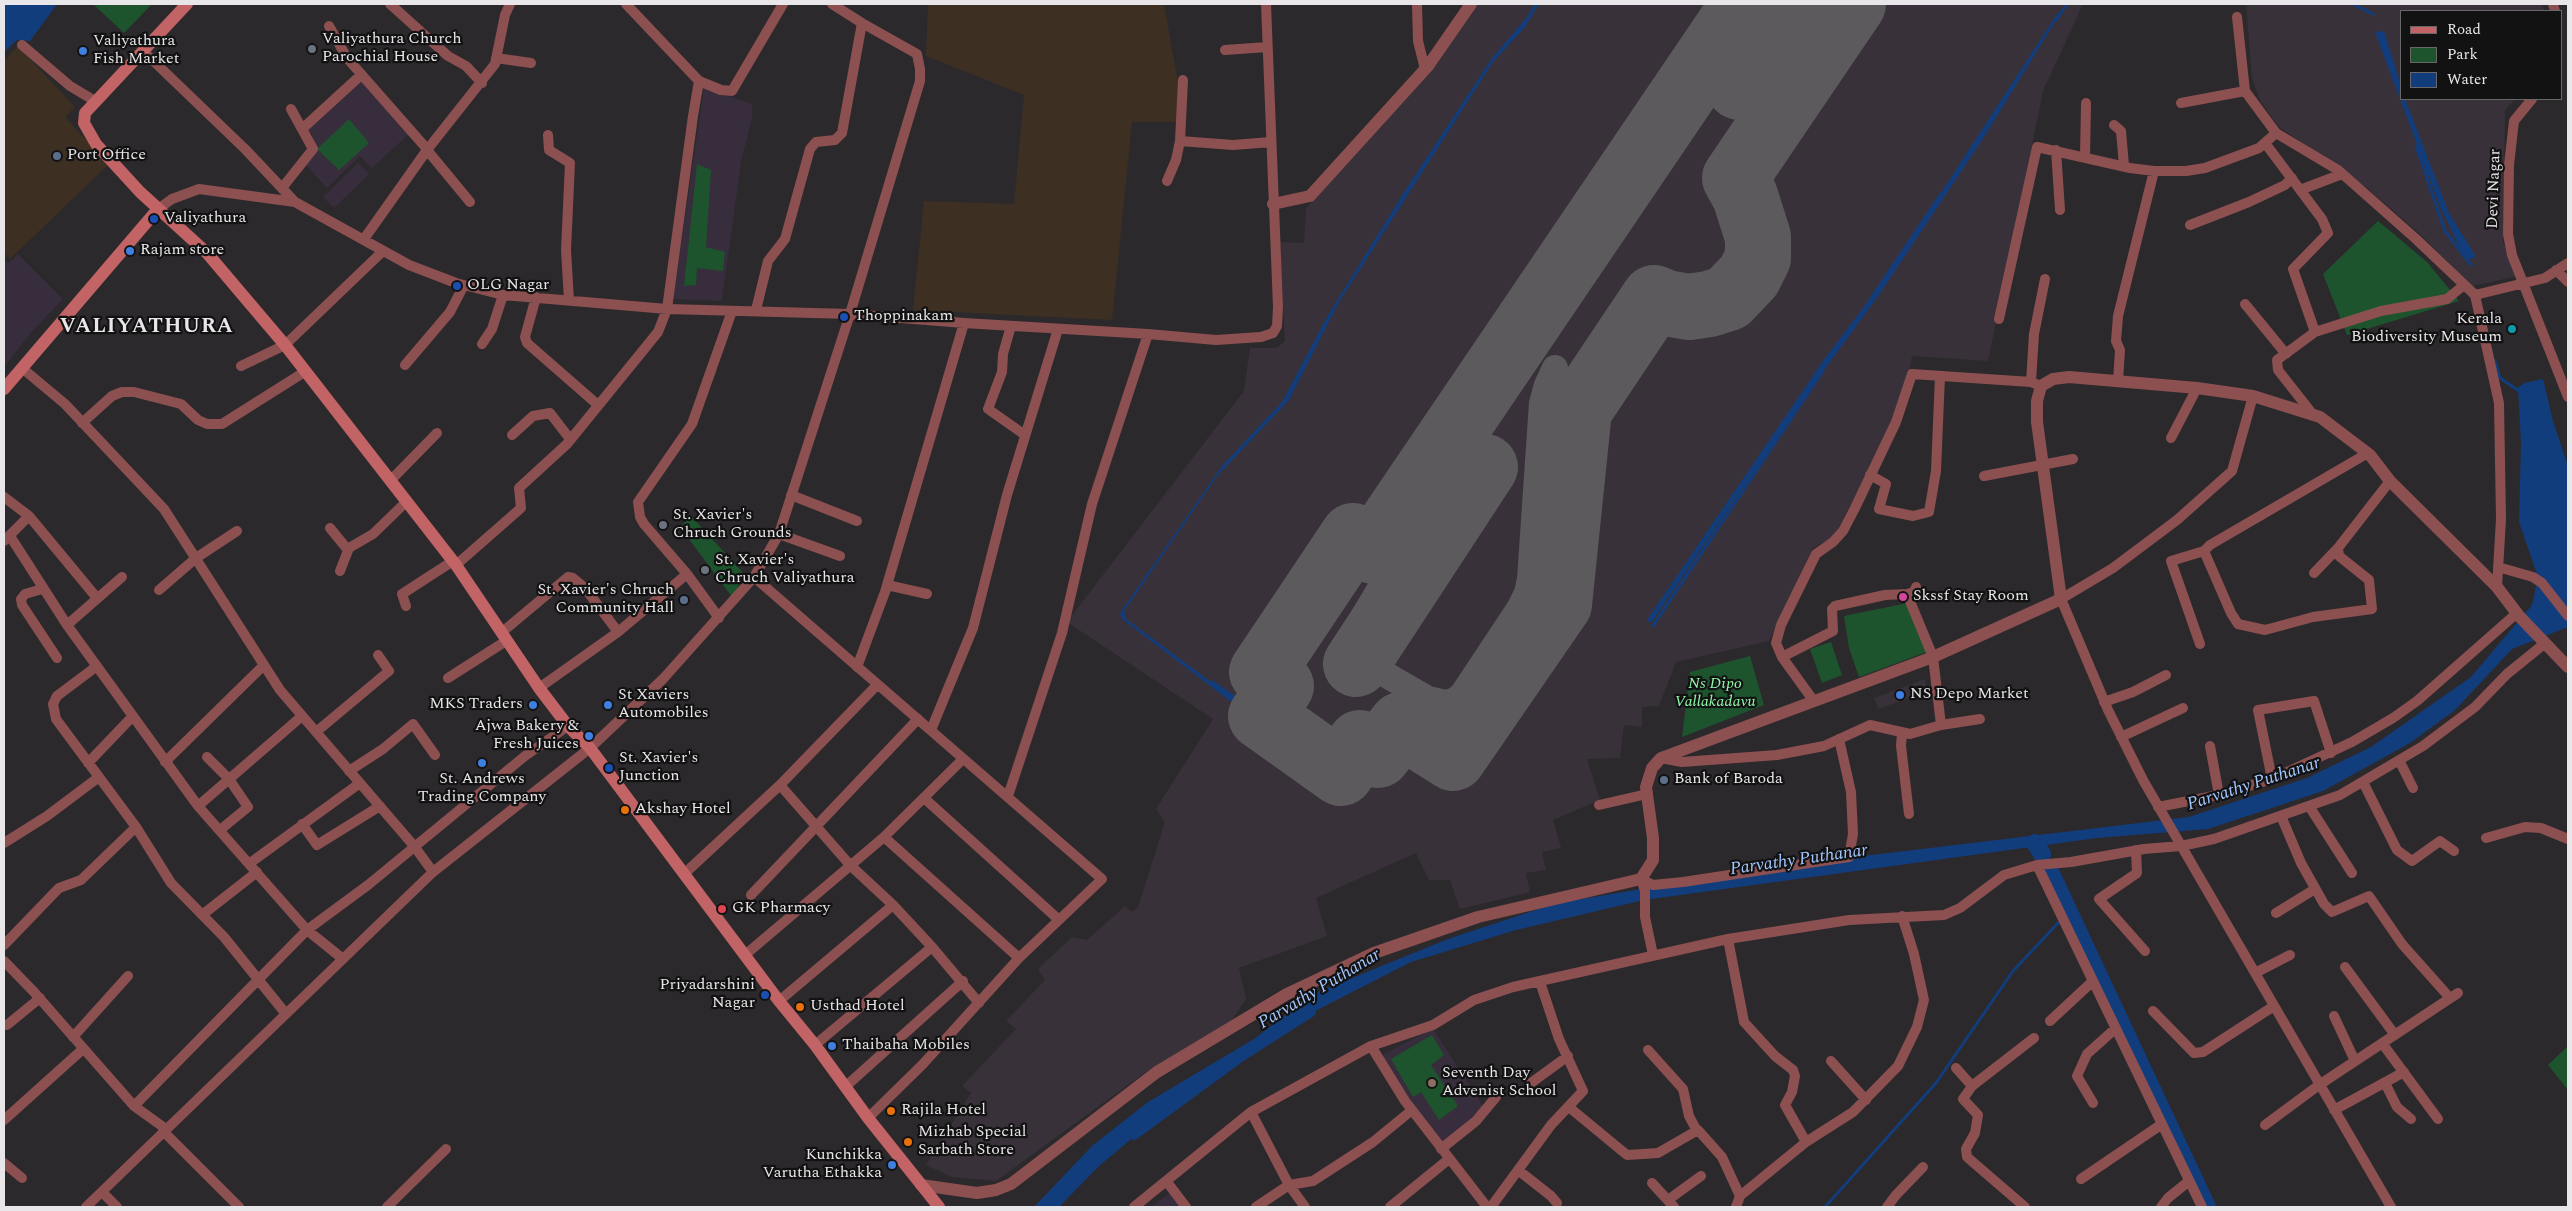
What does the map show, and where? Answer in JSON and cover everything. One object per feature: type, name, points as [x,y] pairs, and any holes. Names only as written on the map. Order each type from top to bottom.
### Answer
[{"type":"main road","points":[[187,4],[85,113],[84,123],[96,144],[158,209],[207,253],[306,371],[454,563],[539,688],[568,726],[590,748],[779,1001],[939,1207]]},
{"type":"main road","points":[[4,389],[158,209]]},
{"type":"street","points":[[390,4],[448,56],[466,66],[482,83]]},
{"type":"street","points":[[499,4],[504,15]]},
{"type":"street","points":[[364,239],[427,150],[482,83],[496,58],[504,15],[510,4]]},
{"type":"street","points":[[626,4],[699,81],[721,90],[732,91],[783,4]]},
{"type":"street","points":[[86,1207],[433,872],[590,748],[663,679],[754,577],[779,534],[850,314],[920,81],[917,54],[832,4]]},
{"type":"street","points":[[143,51],[246,150],[295,202],[410,265],[464,285],[503,295],[666,309],[850,314],[1216,340],[1261,337],[1273,333],[1277,326],[1278,307],[1266,4]]},
{"type":"street","points":[[1417,4],[1418,41],[1425,69]]},
{"type":"street","points":[[1273,204],[1310,196],[1425,69],[1471,4]]},
{"type":"street","points":[[2237,17],[2245,91],[2276,134],[2342,174],[2416,239],[2475,295],[2499,403],[2501,519],[2497,587]]},
{"type":"street","points":[[756,310],[768,261],[784,239],[810,150],[816,142],[835,140],[842,133],[862,23]]},
{"type":"street","points":[[329,26],[347,58],[470,202]]},
{"type":"street","points":[[22,45],[70,86],[95,101]]},
{"type":"street","points":[[1225,50],[1267,47]]},
{"type":"street","points":[[496,58],[531,63]]},
{"type":"street","points":[[302,129],[361,74]]},
{"type":"street","points":[[1167,180],[1176,160],[1180,141],[1183,80]]},
{"type":"street","points":[[406,606],[402,594],[454,563],[521,508],[519,488],[570,439],[658,332],[666,309],[692,116],[699,81]]},
{"type":"street","points":[[2181,103],[2245,91]]},
{"type":"street","name":"Devi Nagar","points":[[2531,100],[2514,121],[2507,211],[2512,255],[2568,396]]},
{"type":"street","points":[[2085,156],[2086,103]]},
{"type":"street","points":[[282,188],[313,149],[291,108]]},
{"type":"street","points":[[2114,125],[2121,131],[2124,166]]},
{"type":"street","points":[[1999,319],[2037,147],[2154,171],[2205,168],[2260,148],[2276,134]]},
{"type":"street","points":[[548,135],[549,150],[570,163],[566,250],[569,300]]},
{"type":"street","points":[[1180,141],[1233,146],[1270,142]]},
{"type":"street","points":[[2265,143],[2322,220],[2328,233],[2293,269],[2315,332]]},
{"type":"street","points":[[2056,150],[2060,210]]},
{"type":"street","points":[[2118,382],[2120,350],[2116,341],[2118,316],[2154,171]]},
{"type":"street","points":[[2300,190],[2342,174]]},
{"type":"street","points":[[2190,225],[2249,202],[2285,185],[2292,178]]},
{"type":"street","points":[[158,209],[172,199],[199,189],[295,202]]},
{"type":"street","points":[[241,366],[285,345],[383,251]]},
{"type":"street","points":[[2475,295],[2545,278],[2568,263]]},
{"type":"street","points":[[2556,270],[2568,282]]},
{"type":"street","points":[[2046,279],[2034,334],[2037,422],[2061,599],[2104,702],[2158,807],[2391,1207]]},
{"type":"street","points":[[405,365],[450,312],[464,285]]},
{"type":"street","points":[[2464,285],[2447,299],[2381,311],[2315,332],[2277,360],[2278,370],[2311,412],[2368,453],[2390,481],[2497,587],[2518,615],[2568,667]]},
{"type":"street","points":[[482,344],[492,329],[503,295]]},
{"type":"street","points":[[536,297],[525,338],[527,343],[598,405]]},
{"type":"street","points":[[2245,304],[2286,354]]},
{"type":"street","points":[[719,618],[687,574],[644,524],[640,517],[638,502],[692,424],[732,311]]},
{"type":"street","points":[[858,667],[887,585],[964,323]]},
{"type":"street","points":[[1011,326],[1003,354],[1002,372],[988,409],[1025,434]]},
{"type":"street","points":[[931,730],[973,628],[1007,495],[1058,329]]},
{"type":"street","points":[[1008,796],[1062,633],[1092,504],[1148,334]]},
{"type":"street","points":[[22,368],[65,404],[164,509],[280,690],[414,846],[433,872]]},
{"type":"street","points":[[82,423],[112,396],[122,392],[134,392],[180,404],[198,420],[207,424],[222,424],[306,371]]},
{"type":"street","points":[[1813,700],[1782,657],[1776,643],[1790,604],[1816,554],[1833,542],[1843,531],[1896,422],[1912,374],[2036,384],[2069,377],[2197,388],[2253,396],[2311,412]]},
{"type":"street","points":[[1870,475],[1886,484],[1879,509],[1913,516],[1929,512],[1936,471],[1940,376]]},
{"type":"street","points":[[2172,438],[2197,388]]},
{"type":"street","points":[[922,1185],[977,1193],[996,1190],[1011,1184],[1158,1072],[1287,994],[1374,954],[1478,917],[1641,878],[1653,860],[1653,838],[1646,787],[1652,768],[1661,758],[1933,657],[2061,599],[2113,568],[2163,531],[2232,471],[2253,396]]},
{"type":"street","points":[[512,435],[533,416],[550,413],[570,439]]},
{"type":"street","points":[[390,481],[438,433]]},
{"type":"street","points":[[2200,644],[2171,561],[2204,551],[2210,545],[2368,453]]},
{"type":"street","points":[[1984,476],[2043,463],[2073,459]]},
{"type":"street","points":[[2314,573],[2338,548],[2390,481]]},
{"type":"street","points":[[791,495],[857,521]]},
{"type":"street","points":[[4,497],[28,516],[97,598]]},
{"type":"street","points":[[340,572],[348,550],[373,534],[406,502]]},
{"type":"street","points":[[28,516],[7,538],[132,717],[198,806],[250,863],[306,930],[343,959]]},
{"type":"street","points":[[330,528],[348,550]]},
{"type":"street","points":[[159,590],[196,558],[238,531]]},
{"type":"street","points":[[779,534],[840,556]]},
{"type":"street","points":[[2204,551],[2230,613],[2238,624],[2265,630],[2313,617],[2372,609],[2369,580],[2339,556],[2338,548]]},
{"type":"street","points":[[2498,567],[2526,575],[2542,583],[2568,616]]},
{"type":"street","points":[[539,688],[618,632],[687,574]]},
{"type":"street","points":[[67,625],[122,577]]},
{"type":"street","points":[[448,678],[503,636],[568,577],[573,578],[585,588],[618,632]]},
{"type":"street","points":[[754,577],[1102,878],[1019,958],[923,1064],[868,1118]]},
{"type":"street","points":[[887,585],[927,594]]},
{"type":"street","points":[[1782,657],[1833,631],[1832,609],[1834,606],[1885,595],[1907,594],[1914,592],[1916,587]]},
{"type":"street","points":[[42,589],[25,594],[21,599],[22,605],[57,658]]},
{"type":"street","points":[[1907,594],[1933,657],[1941,725]]},
{"type":"street","points":[[2158,807],[2219,795],[2272,779],[2331,753],[2393,718],[2417,701],[2518,615]]},
{"type":"street","points":[[1134,1207],[1251,1112],[1371,1046],[1433,1025],[1474,1000],[1513,987],[1728,939],[1849,920],[1944,915],[1960,908],[2004,875],[2037,865],[2071,862],[2179,842],[2214,839],[2340,795],[2423,746],[2475,707],[2507,674],[2543,642]]},
{"type":"street","points":[[316,732],[389,671],[378,655]]},
{"type":"street","points":[[165,762],[264,665]]},
{"type":"street","points":[[97,666],[57,696],[53,704],[56,719],[136,827],[171,883],[260,979],[286,1014]]},
{"type":"street","points":[[2104,702],[2133,692],[2166,675]]},
{"type":"street","points":[[684,874],[780,785],[877,685]]},
{"type":"street","points":[[2272,779],[2258,710],[2314,701],[2331,753]]},
{"type":"street","points":[[2121,737],[2183,708]]},
{"type":"street","points":[[198,806],[302,716]]},
{"type":"street","points":[[88,763],[132,717]]},
{"type":"street","points":[[751,895],[918,719]]},
{"type":"street","points":[[1661,758],[1682,762],[1777,755],[1824,746],[1870,725],[1910,734],[1941,725],[1980,719]]},
{"type":"street","points":[[349,771],[383,749],[413,724],[435,755]]},
{"type":"street","points":[[134,1106],[306,930],[368,885],[525,756],[568,726]]},
{"type":"street","points":[[1902,732],[1901,746],[1909,814]]},
{"type":"street","points":[[1641,878],[1653,885],[1683,882],[1849,857],[1853,834],[1851,792],[1839,739]]},
{"type":"street","points":[[2210,746],[2219,795]]},
{"type":"street","points":[[207,758],[229,779],[248,807],[220,830]]},
{"type":"street","points":[[745,955],[884,837],[963,759]]},
{"type":"street","points":[[2399,760],[2413,788]]},
{"type":"street","points":[[4,842],[47,816],[100,777]]},
{"type":"street","points":[[2363,782],[2397,850],[2412,861],[2440,840],[2454,851]]},
{"type":"street","points":[[250,863],[360,783]]},
{"type":"street","points":[[780,785],[817,824],[850,865],[893,905],[932,947],[963,981],[979,1003]]},
{"type":"street","points":[[1599,805],[1646,794]]},
{"type":"street","points":[[924,798],[1058,920]]},
{"type":"street","points":[[302,824],[317,845],[380,806]]},
{"type":"street","points":[[2309,806],[2352,873]]},
{"type":"street","points":[[2265,1125],[2319,1085],[2454,995],[2402,944],[2369,896],[2332,912],[2324,904],[2301,863],[2281,816]]},
{"type":"street","points":[[4,945],[59,888],[81,880],[136,827]]},
{"type":"street","points":[[2486,838],[2525,827],[2541,828],[2568,839]]},
{"type":"street","points":[[884,837],[1019,958]]},
{"type":"street","points":[[2136,850],[2137,873],[2099,898],[2144,951]]},
{"type":"street","points":[[2037,865],[2202,1207]]},
{"type":"street","points":[[202,915],[257,872]]},
{"type":"street","points":[[1641,878],[1645,891],[1644,911],[1653,955]]},
{"type":"street","points":[[2276,913],[2315,888]]},
{"type":"street","points":[[779,1001],[893,905]]},
{"type":"street","points":[[1736,1207],[1740,1196],[1806,1142],[1853,1112],[1898,1066],[1916,1027],[1924,1000],[1914,954],[1902,916]]},
{"type":"street","points":[[1728,939],[1744,1022],[1775,1056],[1793,1070],[1795,1076],[1792,1092],[1785,1104],[1806,1142]]},
{"type":"street","points":[[815,1045],[932,947]]},
{"type":"street","points":[[2255,973],[2290,955]]},
{"type":"street","points":[[4,961],[40,998],[134,1106],[165,1130],[239,1207]]},
{"type":"street","points":[[2345,967],[2394,1035]]},
{"type":"street","points":[[73,1037],[128,976]]},
{"type":"street","points":[[845,1087],[963,981]]},
{"type":"street","points":[[2050,1021],[2093,981]]},
{"type":"street","points":[[1492,1207],[1551,1125],[1570,1108],[1583,1091],[1559,1039],[1540,982]]},
{"type":"street","points":[[7,1025],[40,998]]},
{"type":"street","points":[[2153,1011],[2194,1053],[2203,1052],[2274,1006]]},
{"type":"street","points":[[2334,1016],[2355,1061]]},
{"type":"street","points":[[2093,1103],[2077,1076],[2087,1054],[2116,1028]]},
{"type":"street","points":[[2025,1207],[1966,1156],[1966,1149],[1975,1133],[1978,1114],[1963,1099],[1972,1086],[2034,1038]]},
{"type":"street","points":[[2382,1043],[2438,1119]]},
{"type":"street","points":[[1371,1046],[1412,1110],[1487,1207]]},
{"type":"street","points":[[4,1120],[83,1049]]},
{"type":"street","points":[[1648,1050],[1683,1088],[1689,1116],[1697,1131],[1702,1132],[1722,1157],[1740,1196]]},
{"type":"street","points":[[1531,1083],[1568,1056]]},
{"type":"street","points":[[1831,1061],[1866,1100]]},
{"type":"street","points":[[1956,1068],[1972,1086]]},
{"type":"street","points":[[2334,1110],[2404,1072]]},
{"type":"street","points":[[2385,1083],[2397,1107],[2411,1119]]},
{"type":"street","points":[[1442,1149],[1476,1121],[1496,1098]]},
{"type":"street","points":[[1570,1108],[1627,1155],[1658,1153],[1697,1131]]},
{"type":"street","points":[[1256,1207],[1289,1185],[1313,1181],[1373,1142],[1412,1110]]},
{"type":"street","points":[[1251,1112],[1289,1185],[1305,1207]]},
{"type":"street","points":[[2082,1179],[2162,1124]]},
{"type":"street","points":[[387,1207],[446,1149]]},
{"type":"street","points":[[1390,1207],[1449,1159]]},
{"type":"street","points":[[4,1163],[22,1178]]},
{"type":"street","points":[[1887,1207],[1896,1194],[1923,1167]]},
{"type":"street","points":[[1518,1170],[1557,1203]]},
{"type":"street","points":[[1652,1183],[1671,1204],[1702,1176]]},
{"type":"street","points":[[2162,1207],[2168,1198],[2189,1181]]},
{"type":"street","points":[[1167,1182],[1186,1207]]},
{"type":"street","points":[[102,1192],[117,1207]]},
{"type":"shaded area","points":[[928,4],[1164,4],[1185,122],[1132,122],[1112,320],[913,310],[924,201],[1014,204],[1024,95],[926,56]]},
{"type":"shaded area","points":[[2083,4],[2043,91],[1988,361],[1912,356],[1908,380],[1879,450],[1834,537],[1813,548],[1769,641],[1676,662],[1659,706],[1642,707],[1642,727],[1624,725],[1620,758],[1587,759],[1600,800],[1553,820],[1561,848],[1542,852],[1546,870],[1526,873],[1530,892],[1460,909],[1450,880],[1429,880],[1416,853],[1316,898],[1327,936],[1239,968],[1246,999],[1228,1026],[1143,1074],[996,1181],[952,1177],[926,1165],[971,1093],[962,1086],[1016,1029],[1006,1021],[1045,980],[1038,969],[1072,937],[1087,940],[1125,906],[1132,912],[1138,907],[1165,822],[1156,809],[1213,719],[1067,622],[1244,391],[1250,348],[1277,348],[1285,341],[1280,242],[1304,243],[1306,208],[1438,63],[1477,5]]},
{"type":"shaded area","points":[[2246,4],[2542,4],[2545,10],[2400,10],[2400,100],[2514,100],[2505,110],[2503,242],[2518,276],[2472,286],[2419,233],[2366,187],[2278,126],[2260,100],[2252,78]]},
{"type":"shaded area","points":[[18,46],[75,107],[65,117],[109,164],[10,259],[4,252],[4,61]]},
{"type":"shaded area","points":[[361,79],[411,132],[372,168],[360,156],[327,188],[302,161],[313,135],[308,130]]},
{"type":"shaded area","points":[[704,88],[752,104],[752,118],[741,162],[722,301],[673,299]]},
{"type":"shaded area","points":[[358,163],[369,174],[334,208],[323,197]]},
{"type":"shaded area","points":[[18,254],[63,299],[29,335],[4,367],[4,264],[6,261],[9,263]]},
{"type":"shaded area","name":"NS Depo Market","points":[[1925,679],[1927,692],[1878,709],[1874,698]]},
{"type":"shaded area","name":"Seventh Day Advenist School","points":[[1433,1029],[1485,1109],[1436,1149],[1380,1056]]},
{"type":"shaded area","points":[[1171,1192],[1181,1207],[1151,1207]]},
{"type":"green space","points":[[93,4],[152,4],[124,33]]},
{"type":"green space","points":[[349,119],[369,143],[339,170],[317,149]]},
{"type":"green space","points":[[697,164],[711,170],[706,247],[725,252],[723,271],[697,268],[696,285],[684,286]]},
{"type":"green space","points":[[2378,221],[2427,262],[2459,301],[2347,335],[2323,274]]},
{"type":"green space","points":[[691,516],[745,575],[732,597],[680,527]]},
{"type":"green space","points":[[1913,602],[1932,650],[1859,677],[1849,648],[1844,616]]},
{"type":"green space","points":[[1831,642],[1842,675],[1822,683],[1810,649]]},
{"type":"green space","name":"Ns Dipo Vallakadavu","points":[[1750,656],[1764,705],[1682,737],[1690,672]]},
{"type":"green space","points":[[1432,1035],[1444,1055],[1431,1065],[1458,1106],[1439,1120],[1421,1092],[1413,1097],[1391,1059]]},
{"type":"green space","points":[[2568,1046],[2568,1090],[2548,1065]]},
{"type":"water","points":[[4,4],[57,4],[30,41],[17,40],[4,52]]},
{"type":"water","points":[[1535,4],[1539,4],[1525,27],[1493,62],[1339,302],[1289,400],[1218,475],[1124,611],[1126,619],[1211,682],[1212,680],[1238,698],[1234,704],[1122,619],[1120,613],[1222,466],[1282,402],[1328,315],[1403,194],[1492,58],[1527,17]]},
{"type":"water","points":[[2057,14],[2058,17],[1984,137],[1879,295],[1808,392],[1651,623],[1647,620],[1823,361],[1885,279]]},
{"type":"water","points":[[2384,31],[2400,83],[2400,99],[2375,32]]},
{"type":"water","points":[[2400,100],[2405,100],[2449,213],[2476,257],[2467,260],[2440,206]]},
{"type":"water","points":[[2543,379],[2553,421],[2568,466],[2568,627],[2512,649],[2455,710],[2410,743],[2323,791],[2208,829],[2097,838],[1644,900],[1516,930],[1411,962],[1276,1031],[1180,1098],[1099,1166],[1059,1207],[1034,1207],[1092,1146],[1148,1102],[1254,1039],[1315,993],[1448,939],[1557,903],[1642,889],[1838,859],[2189,817],[2307,778],[2371,747],[2471,677],[2532,605],[2538,577],[2519,522],[2521,443],[2518,388],[2524,383]]},
{"type":"waterway","points":[[2056,20],[2067,4]]},
{"type":"waterway","points":[[2353,4],[2373,14]]},
{"type":"waterway","points":[[2416,146],[2445,231],[2471,265]]},
{"type":"waterway","points":[[1864,309],[1941,194]]},
{"type":"waterway","points":[[2495,361],[2500,378],[2522,393]]},
{"type":"waterway","points":[[1653,626],[1823,371]]},
{"type":"waterway","points":[[2035,843],[2042,854]]},
{"type":"waterway","points":[[2048,867],[2207,1207]]},
{"type":"waterway","points":[[2067,912],[2068,908]]},
{"type":"waterway","points":[[1825,1207],[1936,1083],[2013,971],[2060,921]]},
{"type":"waterway","name":"Parvathy Puthanar","points":[[1134,1135],[1242,1056],[1311,1012]]},
{"type":"taxiway","points":[[1448,526],[1435,542],[1378,592],[1362,619],[1356,640],[1359,654],[1376,669],[1428,699],[1445,703],[1454,701],[1462,695],[1519,609],[1527,593],[1530,579],[1542,403],[1547,385],[1555,368]]},
{"type":"runway","points":[[1744,4],[1373,551],[1353,536],[1262,672],[1281,686],[1261,716],[1341,773],[1360,743],[1378,755],[1401,725],[1453,758],[1559,604],[1579,410],[1654,298],[1666,303],[1689,307],[1709,304],[1728,298],[1749,276],[1758,258],[1758,237],[1745,196],[1735,178],[1853,4]]},
{"type":"runway","points":[[1739,87],[1795,4]]},
{"type":"runway","points":[[1356,664],[1485,467]]},
{"type":"place","name":"Valiyathura Church Parochial House","points":[[312,49]]},
{"type":"place","name":"Valiyathura Fish Market","points":[[83,51]]},
{"type":"place","name":"Port Office","points":[[57,156]]},
{"type":"place","name":"Valiyathura","points":[[154,219]]},
{"type":"place","name":"Rajam store","points":[[130,251]]},
{"type":"place","name":"OLG Nagar","points":[[457,286]]},
{"type":"place","name":"Thoppinakam","points":[[844,317]]},
{"type":"place","name":"Kerala Biodiversity Museum","points":[[2512,329]]},
{"type":"place","name":"St. Xavier's Chruch Grounds","points":[[663,525]]},
{"type":"place","name":"St. Xavier's Chruch Valiyathura","points":[[705,570]]},
{"type":"place","name":"Skssf Stay Room","points":[[1903,597]]},
{"type":"place","name":"St. Xavier's Chruch Community Hall","points":[[684,600]]},
{"type":"place","name":"NS Depo Market","points":[[1900,695]]},
{"type":"place","name":"MKS Traders","points":[[533,705]]},
{"type":"place","name":"St Xaviers Automobiles","points":[[608,705]]},
{"type":"place","name":"Ajwa Bakery & Fresh Juices","points":[[589,736]]},
{"type":"place","name":"St. Andrews Trading Company","points":[[482,763]]},
{"type":"place","name":"St. Xavier's Junction","points":[[609,768]]},
{"type":"place","name":"Bank of Baroda","points":[[1664,780]]},
{"type":"place","name":"Akshay Hotel","points":[[625,810]]},
{"type":"place","name":"GK Pharmacy","points":[[722,909]]},
{"type":"place","name":"Priyadarshini Nagar","points":[[765,995]]},
{"type":"place","name":"Usthad Hotel","points":[[800,1007]]},
{"type":"place","name":"Thaibaha Mobiles","points":[[832,1046]]},
{"type":"place","name":"Seventh Day Advenist School","points":[[1432,1083]]},
{"type":"place","name":"Rajila Hotel","points":[[891,1111]]},
{"type":"place","name":"Mizhab Special Sarbath Store","points":[[908,1142]]},
{"type":"place","name":"Kunchikka Varutha Ethakka","points":[[892,1165]]},
{"type":"district","name":"VALIYATHURA","points":[[147,328]]}]
